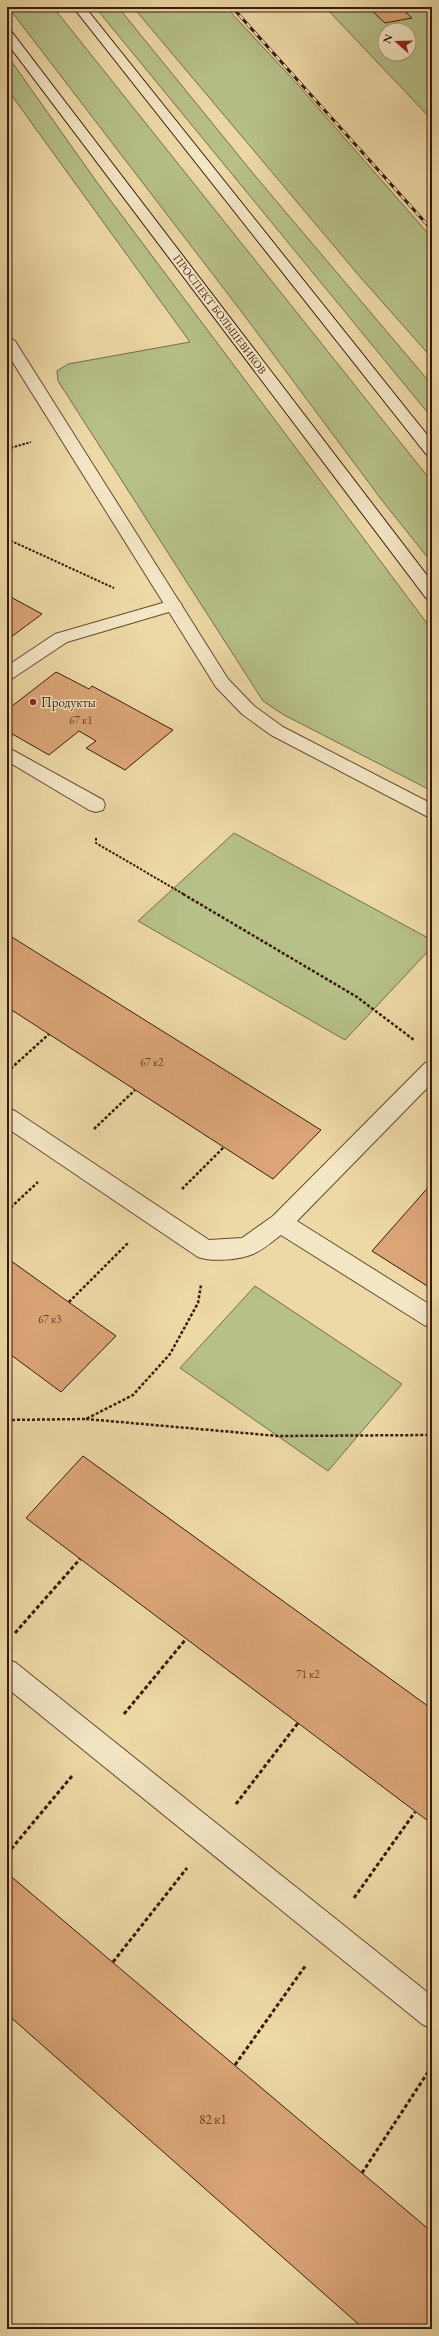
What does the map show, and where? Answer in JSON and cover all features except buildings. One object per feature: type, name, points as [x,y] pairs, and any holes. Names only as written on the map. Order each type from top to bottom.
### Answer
[{"type":"main road","points":[[79,7],[432,451]]},
{"type":"main road","name":"ПРОСПЕКТ БОЛЬШЕВИКОВ","points":[[7,34],[432,594]]},
{"type":"main road","points":[[7,341],[222,683],[248,710],[277,731],[432,812]]},
{"type":"main road","points":[[7,674],[61,638],[173,605]]},
{"type":"main road","points":[[7,753],[96,805]]},
{"type":"main road","points":[[7,1117],[206,1250],[247,1247],[281,1223],[432,1069]]},
{"type":"main road","points":[[281,1223],[432,1318]]},
{"type":"main road","points":[[7,1672],[432,2014]]},
{"type":"path","points":[[7,449],[33,442]]},
{"type":"path","points":[[7,540],[120,590]]},
{"type":"path","points":[[96,805],[96,843],[357,997],[420,1044]]},
{"type":"path","points":[[7,1072],[49,1034]]},
{"type":"path","points":[[86,1419],[133,1395],[170,1354],[198,1303],[206,1250]]},
{"type":"path","points":[[7,1420],[86,1419],[278,1436],[432,1435]]},
{"type":"path","points":[[12,1636],[80,1559]]},
{"type":"path","points":[[362,2173],[432,2066]]},
{"type":"green space","points":[[8,7],[53,7],[432,482],[432,563],[381,499],[241,311]]},
{"type":"green space","points":[[95,7],[118,7],[256,177],[432,385],[432,418]]},
{"type":"green space","points":[[133,7],[226,7],[298,85],[432,238],[432,358],[361,278]]},
{"type":"green space","points":[[325,7],[432,7],[432,120],[377,62],[417,62],[417,22],[377,22],[377,62]]},
{"type":"green space","points":[[7,55],[96,181],[432,630],[432,791],[284,715],[263,701],[58,381],[57,371],[68,364],[190,342],[7,89]]},
{"type":"green space","points":[[234,833],[432,940],[432,947],[345,1040],[138,921]]},
{"type":"green space","points":[[255,1286],[402,1384],[328,1471],[180,1368]]},
{"type":"railway","points":[[232,7],[432,230]]},
{"type":"place","name":"Продукты","points":[[33,702]]}]
